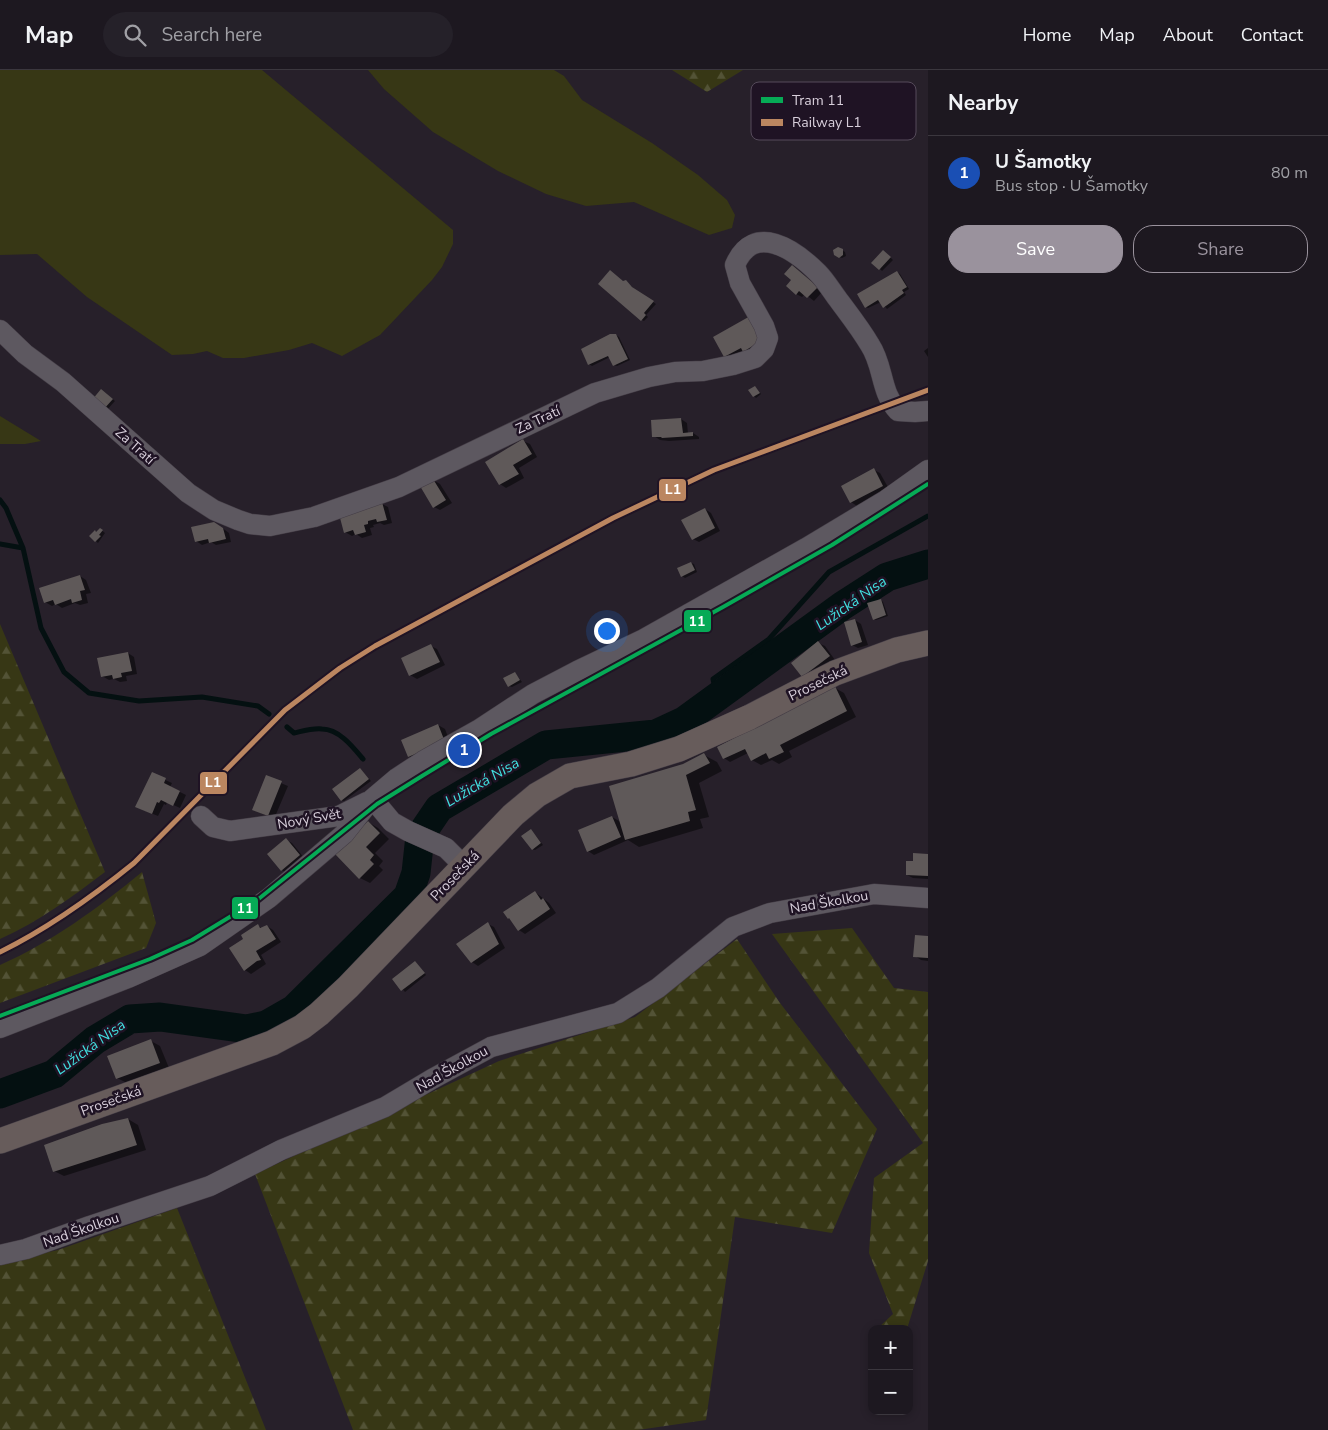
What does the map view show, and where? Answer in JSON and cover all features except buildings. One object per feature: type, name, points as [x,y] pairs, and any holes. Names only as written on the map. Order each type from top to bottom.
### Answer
[{"type":"main road","name":"Prosečská","points":[[0,1141],[272,1042],[302,1027],[348,987],[513,816],[537,795],[570,776],[631,764],[678,749],[750,718],[835,673],[897,650],[928,643]]},
{"type":"street","name":"Za Tratí","points":[[0,330],[25,354],[63,382],[188,493],[214,510],[238,520],[250,524],[270,526],[314,517],[399,487],[594,393],[649,377],[733,365],[755,358],[764,349],[768,338],[764,326],[740,283],[735,265],[740,254],[748,246],[760,242],[770,242],[783,246],[819,274],[872,346],[883,385],[891,404],[898,412],[928,411]]},
{"type":"street","points":[[0,1028],[128,978],[200,946],[269,898],[344,834],[371,800],[397,778],[423,761],[478,730],[533,694],[644,639],[806,548],[886,500],[928,470]]},
{"type":"street","points":[[371,800],[377,804],[392,822],[446,848],[464,866]]},
{"type":"street","name":"Nový Svět","points":[[201,816],[213,827],[230,831],[339,816],[371,800]]},
{"type":"street","name":"Nad Školkou","points":[[0,1255],[26,1249],[210,1186],[281,1150],[385,1107],[491,1047],[618,1013],[658,988],[733,927],[761,916],[874,894],[928,898]]},
{"type":"green space","points":[[0,70],[262,70],[453,230],[453,244],[442,267],[432,280],[380,335],[342,356],[312,343],[289,350],[244,358],[223,358],[207,351],[172,355],[87,297],[37,254],[0,255]]},
{"type":"green space","points":[[368,70],[554,70],[564,76],[582,100],[652,143],[698,175],[727,200],[735,215],[732,228],[709,235],[634,202],[586,206],[546,194],[498,171],[433,132],[384,89]]},
{"type":"green space","points":[[672,70],[743,70],[707,92]]},
{"type":"green space","points":[[0,416],[41,441],[25,444],[0,444]]},
{"type":"green space","points":[[0,624],[105,872],[41,917],[0,939]]},
{"type":"green space","points":[[142,872],[156,923],[146,948],[0,1003],[0,965],[56,935]]},
{"type":"green space","points":[[852,928],[894,988],[928,992],[928,1261],[908,1325],[881,1325],[893,1314],[869,1253],[874,1178],[923,1143],[772,934]]},
{"type":"green space","points":[[737,939],[780,1003],[877,1129],[832,1233],[735,1217],[706,1420],[638,1430],[353,1430],[255,1174],[499,1061],[635,1017]]},
{"type":"green space","points":[[177,1208],[266,1430],[0,1430],[0,1263],[58,1250]]},
{"type":"waterway","points":[[0,500],[6,508],[23,548]]},
{"type":"waterway","points":[[717,698],[713,679],[769,639],[829,572],[928,516]]},
{"type":"waterway","points":[[0,544],[23,548],[41,628],[64,672],[89,693],[139,701],[202,697],[258,706],[269,714]]},
{"type":"waterway","name":"Lužická Nisa","points":[[0,1094],[54,1074],[95,1040],[130,1019],[160,1017],[247,1029],[266,1025],[294,1009],[408,896],[416,873],[420,836],[439,808],[546,745],[656,734],[684,721],[842,606],[887,577],[928,564]]},
{"type":"waterway","points":[[287,727],[294,733],[319,729],[334,732],[340,735],[363,759]]},
{"type":"tram line","name":"11","points":[[0,1016],[150,959],[192,940],[256,901],[377,804],[422,776],[491,734],[832,545],[928,484]]},
{"type":"rail line","name":"L1","points":[[0,952],[36,933],[70,911],[134,863],[285,710],[340,668],[375,646],[613,518],[714,470],[928,390]]},
{"type":"place","name":"U Šamotky","points":[[464,750]]}]
